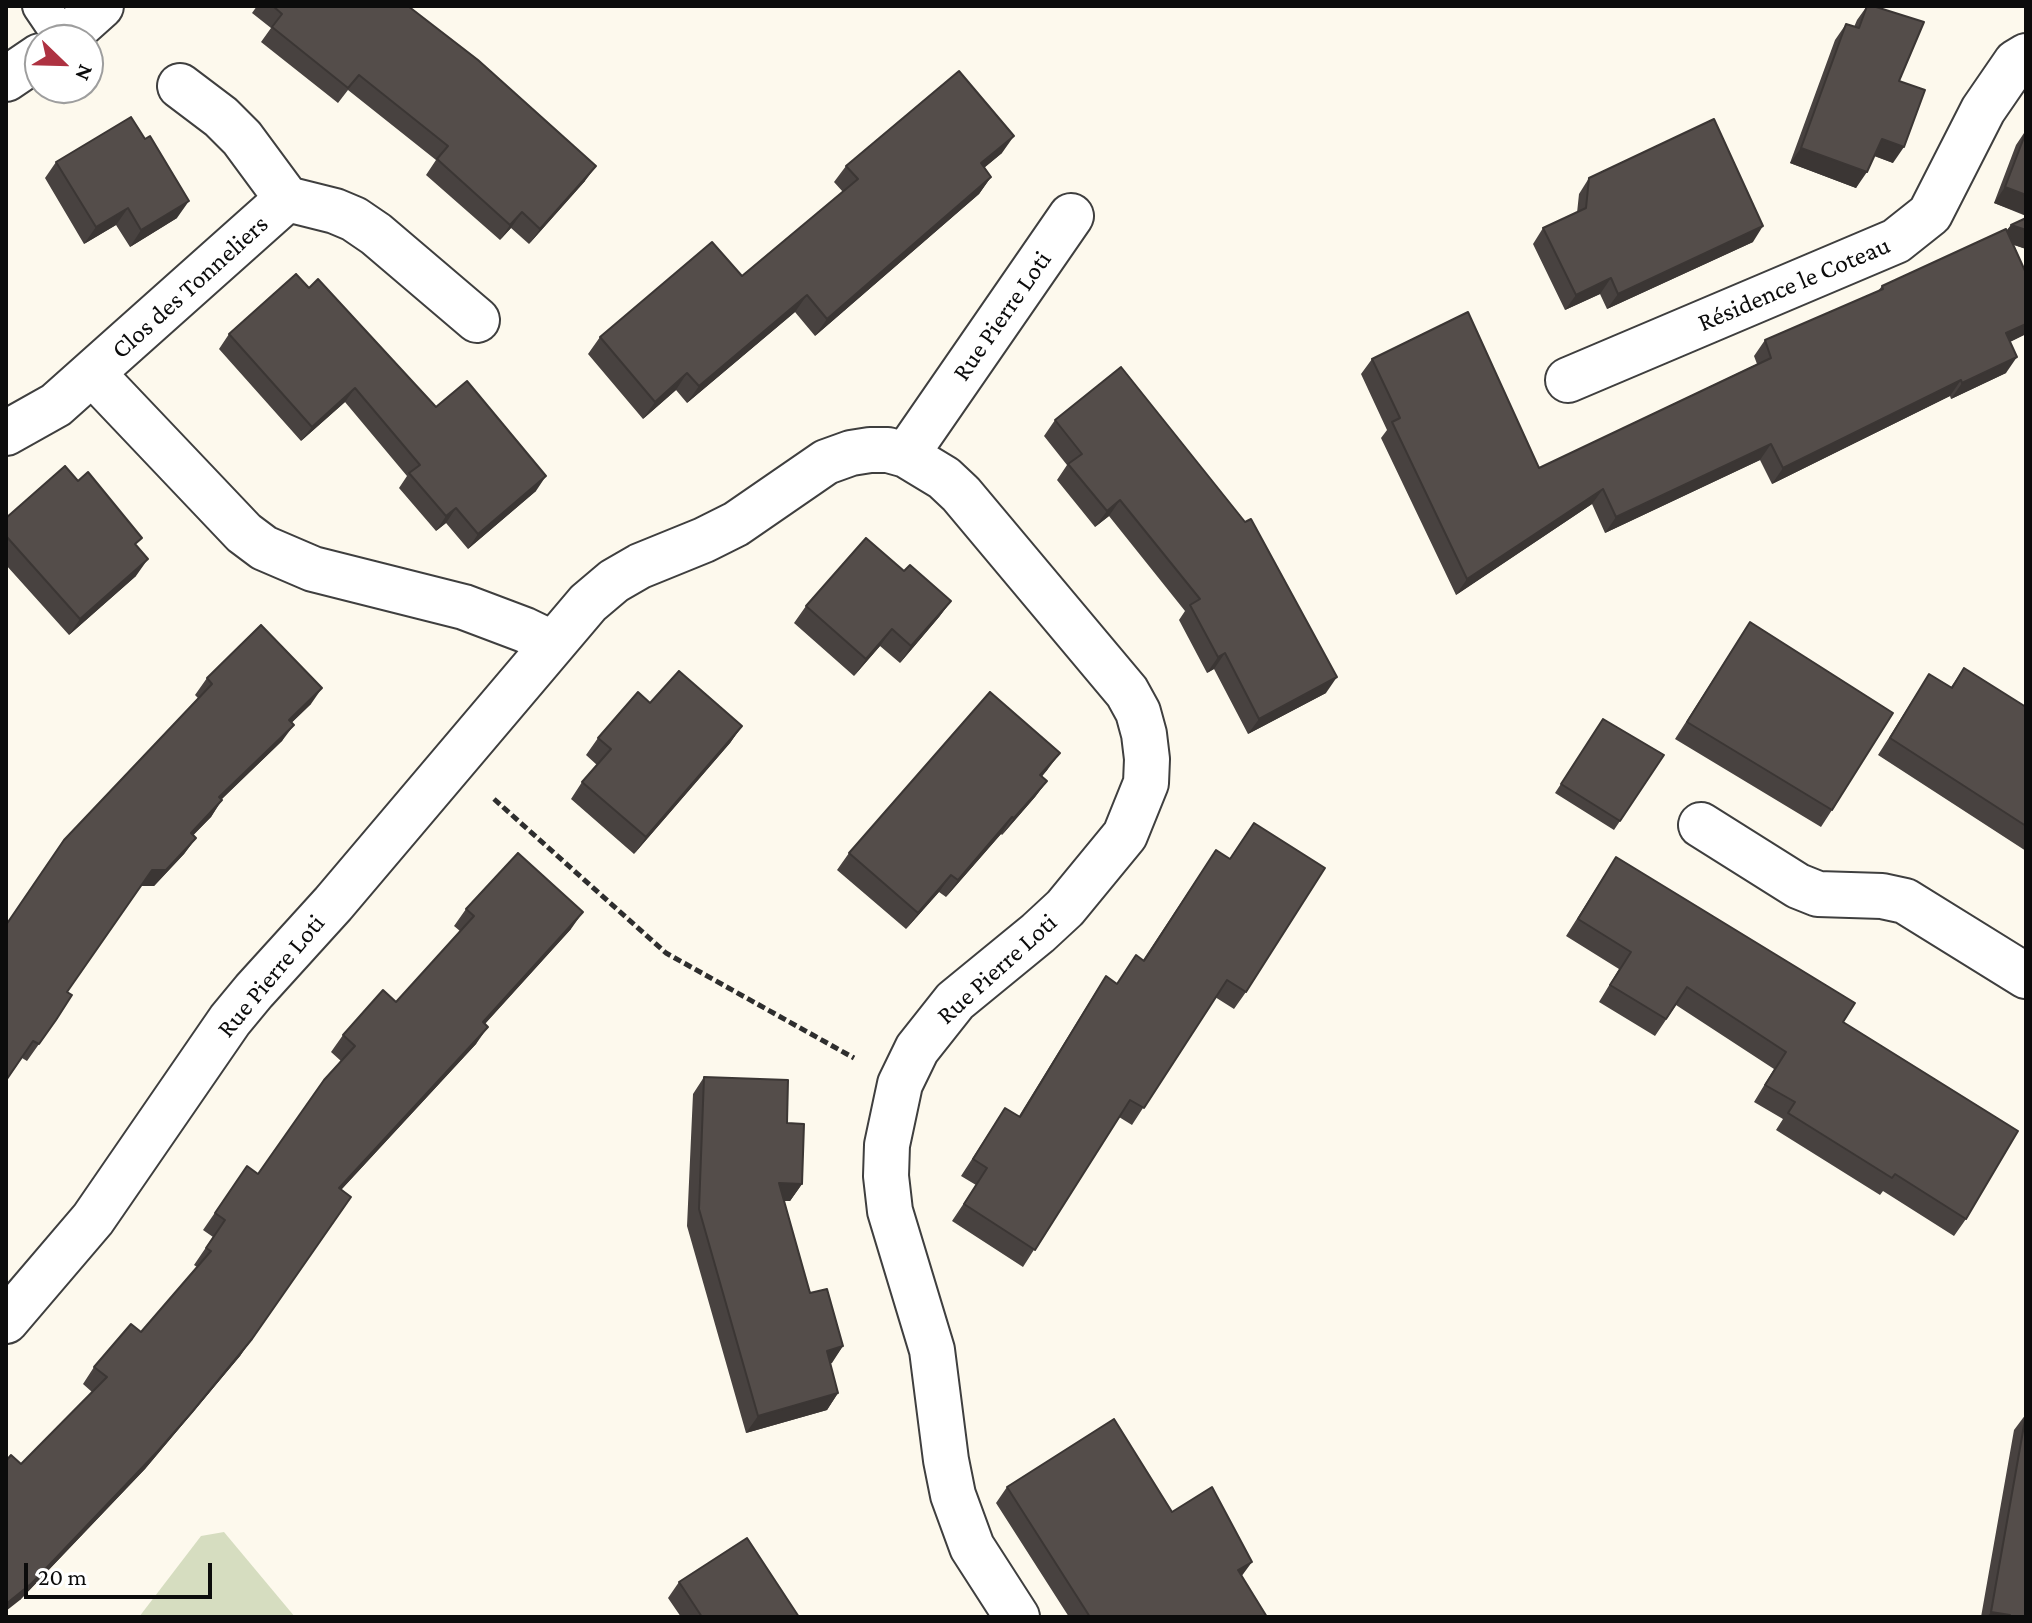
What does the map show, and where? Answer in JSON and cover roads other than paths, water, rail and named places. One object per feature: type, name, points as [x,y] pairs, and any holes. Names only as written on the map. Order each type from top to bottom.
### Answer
[{"type":"street","points":[[81,24],[101,6]]},
{"type":"street","name":"Résidence le Coteau","points":[[1568,380],[1896,241],[1930,214],[1983,110],[2016,62],[2026,56]]},
{"type":"street","points":[[6,79],[24,67]]},
{"type":"street","name":"Clos des Tonneliers","points":[[180,86],[221,117],[242,138],[287,199],[354,219],[477,320]]},
{"type":"street","name":"Clos des Tonneliers","points":[[6,433],[56,405],[287,199]]},
{"type":"street","name":"Rue Pierre Loti","points":[[906,455],[1071,216]]},
{"type":"street","name":"Clos des Tonneliers","points":[[93,374],[244,533],[264,548],[313,569],[464,607],[552,643]]},
{"type":"street","name":"Rue Pierre Loti","points":[[6,1321],[93,1219],[230,1020],[333,904],[588,603],[614,581],[640,566],[736,524],[826,462],[870,450],[888,450],[906,455],[944,478],[961,494],[1127,692],[1138,712],[1147,759],[1146,783],[1125,835],[1065,908],[955,1001],[917,1049],[900,1084],[887,1145],[886,1176],[890,1211],[932,1350],[946,1460],[963,1525],[972,1547],[1017,1617]]},
{"type":"street","points":[[1701,825],[1798,886],[1818,894],[1882,896],[1905,901],[2026,976]]},
{"type":"lane","points":[[41,6],[53,24]]}]
